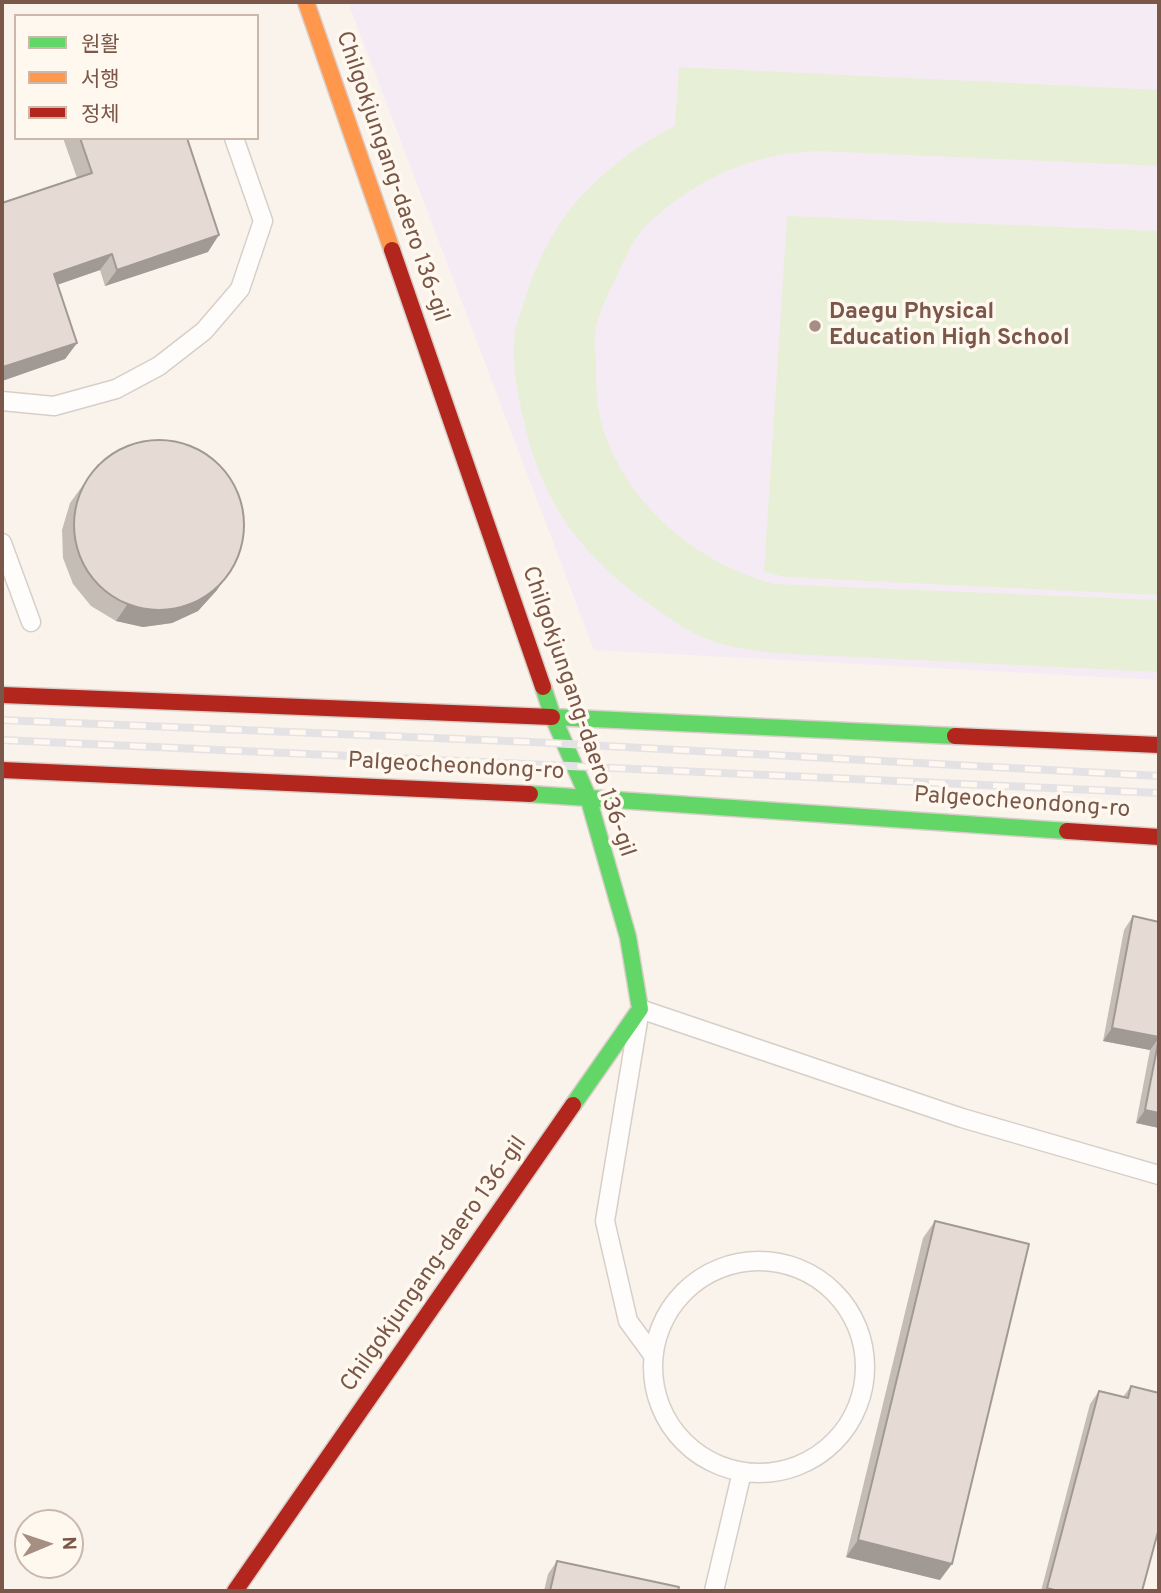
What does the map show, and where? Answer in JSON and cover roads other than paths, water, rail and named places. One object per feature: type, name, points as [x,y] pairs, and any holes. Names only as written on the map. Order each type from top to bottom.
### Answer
[{"type":"street","name":"Chilgokjungang-daero 136-gil","points":[[235,1591],[640,1009],[628,937],[588,797],[553,717],[306,2]]},
{"type":"street","points":[[2,695],[1159,745]]},
{"type":"street","name":"Palgeocheondong-ro","points":[[2,770],[588,797],[1159,836]]},
{"type":"lane","points":[[2,401],[54,406],[116,388],[159,366],[204,331],[240,289],[263,221],[235,140]]},
{"type":"lane","points":[[2,543],[31,622]]},
{"type":"lane","points":[[653,1354],[628,1321],[605,1221],[640,1009],[962,1118],[1159,1175]]},
{"type":"lane","points":[[749,1261],[785,1263],[817,1278],[844,1303],[860,1335],[865,1371],[858,1406],[841,1435],[815,1458],[784,1471],[750,1474],[742,1472],[716,1466],[688,1448],[667,1421],[654,1389],[653,1354],[663,1320],[670,1310],[684,1291],[714,1270],[749,1261]]},
{"type":"lane","points":[[714,1591],[742,1472]]},
{"type":"railway","points":[[2,720],[532,742],[1159,776]]},
{"type":"railway","points":[[2,740],[1159,793]]},
{"type":"place","name":"Daegu Physical Education High School","points":[[815,326]]}]
